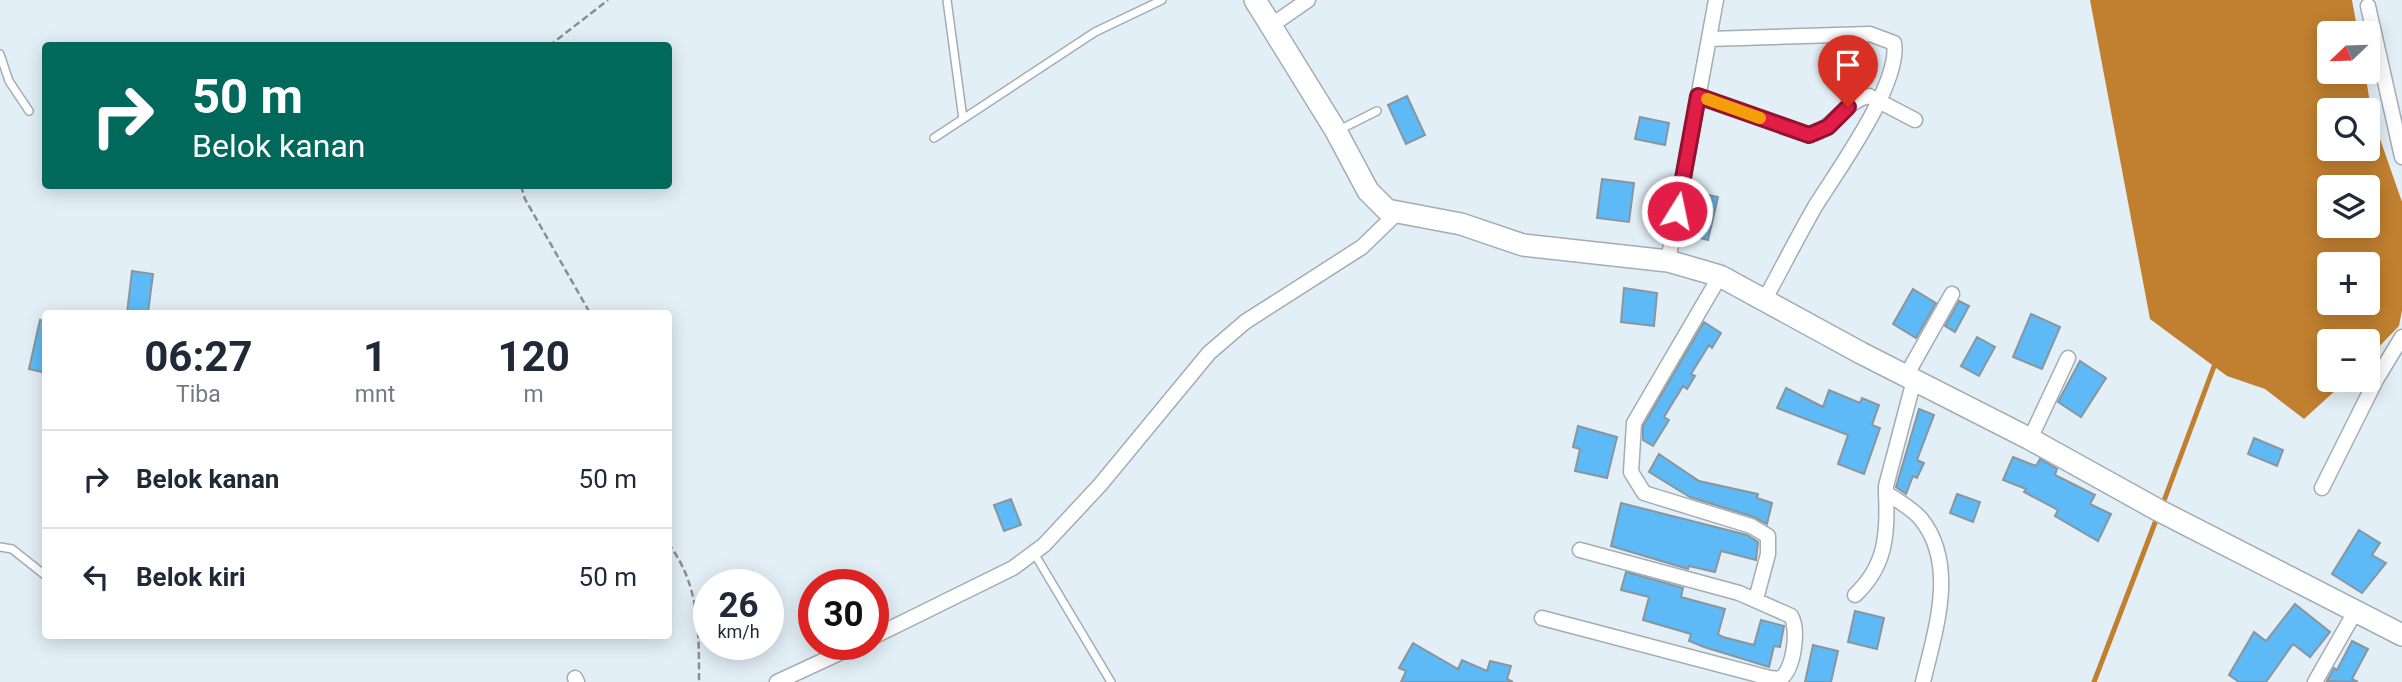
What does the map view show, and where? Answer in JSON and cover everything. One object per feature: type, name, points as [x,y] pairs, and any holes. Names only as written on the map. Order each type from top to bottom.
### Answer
[{"type":"street","points":[[1255,0],[1336,131],[1372,197],[1396,214],[1461,224],[1531,246],[1668,261],[1720,276],[2030,439],[2158,510],[2402,635]]},
{"type":"street","points":[[1272,25],[1308,0]]},
{"type":"street","points":[[1668,261],[1718,3]]},
{"type":"street","points":[[2368,6],[2402,157]]},
{"type":"street","points":[[1709,39],[1882,36],[1894,43],[1895,50],[1888,79],[1878,99],[1765,299]]},
{"type":"street","points":[[1698,96],[1809,135],[1828,127],[1860,98],[1878,99],[1915,120]]},
{"type":"street","points":[[889,629],[1013,568],[1034,553],[1062,529],[1209,353],[1245,322],[1362,247],[1396,214]]},
{"type":"street","points":[[1720,276],[1639,410],[1632,433],[1631,472],[1644,493],[1763,531],[1770,544],[1756,599]]},
{"type":"street","points":[[1855,595],[1874,574],[1884,550],[1888,526],[1886,493],[1889,469],[1910,378],[1952,294]]},
{"type":"street","points":[[2322,488],[2376,380],[2402,337]]},
{"type":"street","points":[[2030,439],[2068,358]]},
{"type":"street","points":[[1886,493],[1920,518],[1938,556],[1940,604],[1923,682]]},
{"type":"street","points":[[1542,618],[1780,679],[1785,676],[1790,663],[1795,622],[1791,616],[1756,599],[1580,550]]},
{"type":"street","points":[[2315,682],[2355,612]]},
{"type":"street","points":[[777,682],[824,660]]},
{"type":"lane","points":[[947,0],[963,119]]},
{"type":"lane","points":[[934,138],[1095,32],[1162,0]]},
{"type":"lane","points":[[0,54],[9,81],[29,111]]},
{"type":"lane","points":[[1336,131],[1377,111]]},
{"type":"lane","points":[[0,547],[12,549],[42,573]]},
{"type":"lane","points":[[1034,553],[1111,682]]},
{"type":"path","points":[[553,42],[608,0]]},
{"type":"path","points":[[522,189],[524,199],[588,310]]},
{"type":"path","points":[[672,551],[695,594],[699,625],[699,682]]},
{"type":"shaded area","points":[[2090,0],[2352,0],[2356,21],[2317,21],[2317,84],[2367,84],[2369,98],[2317,98],[2317,161],[2380,161],[2380,139],[2402,202],[2402,310],[2399,326],[2380,346],[2380,329],[2317,329],[2317,392],[2334,392],[2304,419],[2265,389],[2227,376],[2150,319]]},
{"type":"building","points":[[1407,96],[1425,135],[1406,144],[1388,105]]},
{"type":"building","points":[[1640,117],[1669,123],[1665,145],[1635,139]]},
{"type":"building","points":[[1602,179],[1634,183],[1629,222],[1597,218]]},
{"type":"building","points":[[1698,193],[1718,197],[1708,240],[1689,235]]},
{"type":"building","points":[[132,271],[153,274],[148,310],[127,310]]},
{"type":"building","points":[[1624,288],[1657,293],[1654,326],[1621,322]]},
{"type":"building","points":[[1913,289],[1936,303],[1916,338],[1893,324]]},
{"type":"building","points":[[1959,301],[1969,306],[1955,332],[1945,326]]},
{"type":"building","points":[[2031,314],[2060,327],[2042,369],[2013,357]]},
{"type":"building","points":[[40,320],[42,320],[42,372],[29,369]]},
{"type":"building","points":[[1704,322],[1721,333],[1712,348],[1709,345],[1691,374],[1695,376],[1687,389],[1683,386],[1664,417],[1669,420],[1653,446],[1643,440],[1643,426]]},
{"type":"building","points":[[1977,337],[1995,347],[1979,376],[1961,366]]},
{"type":"building","points":[[2080,361],[2106,378],[2081,417],[2058,402]]},
{"type":"building","points":[[1786,388],[1823,407],[1829,390],[1860,403],[1862,398],[1879,405],[1872,425],[1880,428],[1864,474],[1838,464],[1848,435],[1777,408]]},
{"type":"building","points":[[1919,409],[1934,415],[1917,460],[1924,463],[1917,478],[1913,476],[1906,494],[1896,487]]},
{"type":"building","points":[[1578,426],[1617,437],[1607,478],[1575,471],[1580,449],[1573,447]]},
{"type":"building","points":[[2254,438],[2283,450],[2277,466],[2248,454]]},
{"type":"building","points":[[1659,454],[1699,481],[1758,494],[1757,498],[1772,503],[1767,524],[1754,517],[1690,497],[1649,472]]},
{"type":"building","points":[[2013,457],[2036,466],[2040,459],[2057,469],[2055,475],[2095,495],[2090,504],[2111,514],[2098,541],[2055,516],[2058,510],[2024,492],[2026,489],[2003,480]]},
{"type":"building","points":[[1957,494],[1980,502],[1973,522],[1950,513]]},
{"type":"building","points":[[1011,499],[1021,525],[1004,531],[994,505]]},
{"type":"building","points":[[1621,503],[1747,535],[1758,542],[1756,560],[1721,551],[1715,572],[1689,566],[1688,569],[1611,546]]},
{"type":"building","points":[[2359,530],[2380,543],[2372,555],[2386,563],[2362,593],[2332,574]]},
{"type":"building","points":[[1626,572],[1683,588],[1681,597],[1725,609],[1718,634],[1723,637],[1754,645],[1761,620],[1784,626],[1780,647],[1774,646],[1769,667],[1704,647],[1689,641],[1691,634],[1643,620],[1649,597],[1621,590]]},
{"type":"building","points":[[2295,604],[2330,632],[2310,657],[2293,644],[2266,682],[2239,682],[2229,675],[2254,632],[2266,641]]},
{"type":"building","points":[[1855,611],[1884,618],[1877,649],[1848,642]]},
{"type":"building","points":[[2352,641],[2368,649],[2352,679],[2358,682],[2327,681],[2334,668],[2337,670]]},
{"type":"building","points":[[1413,643],[1458,669],[1462,660],[1487,671],[1490,661],[1511,666],[1507,679],[1513,682],[1401,682],[1406,671],[1399,668]]},
{"type":"building","points":[[1813,645],[1838,651],[1831,682],[1805,682]]},
{"type":"waterway","points":[[2162,506],[2216,361]]},
{"type":"waterway","points":[[2094,682],[2158,515]]},
{"type":"slow traffic","points":[[1707,99],[1760,118]]},
{"type":"route","points":[[1677,211],[1698,96],[1809,135],[1828,127],[1848,107]]}]
